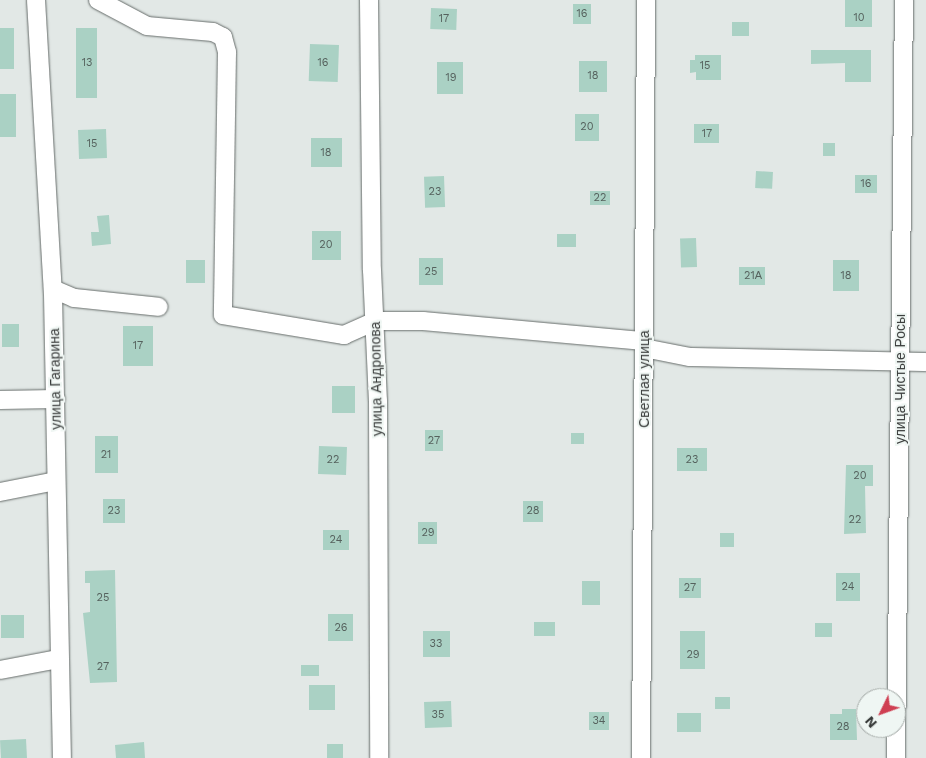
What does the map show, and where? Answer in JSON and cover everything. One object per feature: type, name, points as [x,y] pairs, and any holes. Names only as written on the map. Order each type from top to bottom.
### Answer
[{"type":"street","name":"улица Гагарина","points":[[36,0],[53,289],[56,399],[58,659],[62,758]]},
{"type":"street","points":[[98,0],[148,26],[213,32],[223,37],[227,52],[223,316],[344,335],[376,321],[423,321],[644,344],[690,357],[926,362]]},
{"type":"street","name":"улица Андропова","points":[[369,0],[372,270],[376,321],[379,758]]},
{"type":"street","name":"Светлая улица","points":[[641,758],[646,0]]},
{"type":"street","name":"улица Чистые Росы","points":[[896,758],[904,0]]},
{"type":"street","points":[[53,289],[74,298],[159,307]]},
{"type":"street","points":[[0,400],[56,399]]},
{"type":"street","points":[[0,492],[56,481]]},
{"type":"street","points":[[0,670],[58,659]]},
{"type":"building","points":[[845,0],[872,0],[872,27],[845,27]]},
{"type":"building","points":[[573,4],[591,4],[591,24],[573,24]]},
{"type":"building","points":[[431,8],[457,9],[456,30],[430,29]]},
{"type":"building","points":[[732,22],[749,22],[749,36],[732,36]]},
{"type":"building","points":[[0,28],[14,28],[14,69],[0,69]]},
{"type":"building","points":[[76,28],[97,28],[97,98],[76,98]]},
{"type":"building","points":[[310,44],[339,45],[338,82],[309,81]]},
{"type":"building","points":[[811,50],[871,50],[871,82],[845,82],[845,63],[811,64]]},
{"type":"building","points":[[695,55],[721,55],[721,80],[696,80],[696,72],[690,73],[690,60],[695,60]]},
{"type":"building","points":[[579,61],[607,61],[607,92],[579,92]]},
{"type":"building","points":[[437,62],[463,62],[463,94],[437,94]]},
{"type":"building","points":[[0,94],[16,94],[16,137],[0,137]]},
{"type":"building","points":[[575,114],[599,114],[599,141],[575,141]]},
{"type":"building","points":[[694,124],[719,124],[719,143],[694,143]]},
{"type":"building","points":[[106,129],[107,158],[79,159],[78,130]]},
{"type":"building","points":[[311,138],[342,138],[342,167],[311,167]]},
{"type":"building","points":[[823,143],[835,143],[835,156],[823,156]]},
{"type":"building","points":[[756,171],[773,172],[772,189],[755,188]]},
{"type":"building","points":[[855,175],[877,175],[877,193],[855,193]]},
{"type":"building","points":[[444,176],[445,207],[425,208],[424,177]]},
{"type":"building","points":[[590,191],[610,191],[610,205],[590,205]]},
{"type":"building","points":[[109,215],[111,244],[92,246],[91,232],[99,232],[97,216]]},
{"type":"building","points":[[312,231],[341,231],[341,260],[312,260]]},
{"type":"building","points":[[557,234],[576,234],[576,247],[557,247]]},
{"type":"building","points":[[696,238],[697,267],[681,268],[680,239]]},
{"type":"building","points":[[419,258],[443,258],[443,285],[419,285]]},
{"type":"building","points":[[186,260],[205,260],[205,283],[186,283]]},
{"type":"building","points":[[833,260],[859,260],[859,291],[833,291]]},
{"type":"building","points":[[739,267],[765,267],[765,285],[739,285]]},
{"type":"building","points":[[2,324],[19,324],[19,347],[2,347]]},
{"type":"building","points":[[123,326],[153,326],[153,366],[123,366]]},
{"type":"building","points":[[332,386],[355,386],[355,413],[332,413]]},
{"type":"building","points":[[425,430],[443,430],[443,451],[425,451]]},
{"type":"building","points":[[571,433],[584,433],[584,444],[571,444]]},
{"type":"building","points":[[95,436],[118,436],[118,473],[95,473]]},
{"type":"building","points":[[319,446],[347,447],[346,475],[318,474]]},
{"type":"building","points":[[677,448],[707,448],[707,471],[677,471]]},
{"type":"building","points":[[846,465],[873,465],[873,486],[865,486],[866,533],[844,534]]},
{"type":"building","points":[[103,499],[125,499],[125,523],[103,523]]},
{"type":"building","points":[[523,501],[543,501],[543,522],[523,522]]},
{"type":"building","points":[[418,522],[437,522],[437,544],[418,544]]},
{"type":"building","points":[[323,530],[349,530],[349,550],[323,550]]},
{"type":"building","points":[[720,533],[734,533],[734,547],[720,547]]},
{"type":"building","points":[[115,570],[117,682],[90,683],[83,613],[90,612],[90,583],[85,583],[85,571]]},
{"type":"building","points":[[836,573],[860,573],[860,601],[836,601]]},
{"type":"building","points":[[679,578],[701,578],[701,598],[679,598]]},
{"type":"building","points":[[582,581],[600,581],[600,605],[582,605]]},
{"type":"building","points":[[328,614],[353,614],[353,641],[328,641]]},
{"type":"building","points":[[1,615],[24,615],[24,638],[1,638]]},
{"type":"building","points":[[534,622],[555,622],[555,636],[534,636]]},
{"type":"building","points":[[815,623],[832,623],[832,637],[815,637]]},
{"type":"building","points":[[423,631],[450,631],[450,657],[423,657]]},
{"type":"building","points":[[680,631],[705,631],[705,669],[680,669]]},
{"type":"building","points":[[301,665],[319,665],[319,676],[301,676]]},
{"type":"building","points":[[309,685],[335,685],[335,710],[309,710]]},
{"type":"building","points":[[715,697],[730,697],[730,709],[715,709]]},
{"type":"building","points":[[451,701],[452,727],[425,728],[424,702]]},
{"type":"building","points":[[842,709],[856,709],[857,740],[830,740],[830,714],[842,714]]},
{"type":"building","points":[[589,712],[609,712],[609,730],[589,730]]},
{"type":"building","points":[[677,713],[701,713],[701,732],[677,732]]},
{"type":"building","points":[[26,739],[27,758],[1,758],[0,740]]},
{"type":"building","points":[[144,742],[145,758],[116,758],[115,745]]},
{"type":"building","points":[[327,744],[343,744],[343,758],[327,758]]}]
